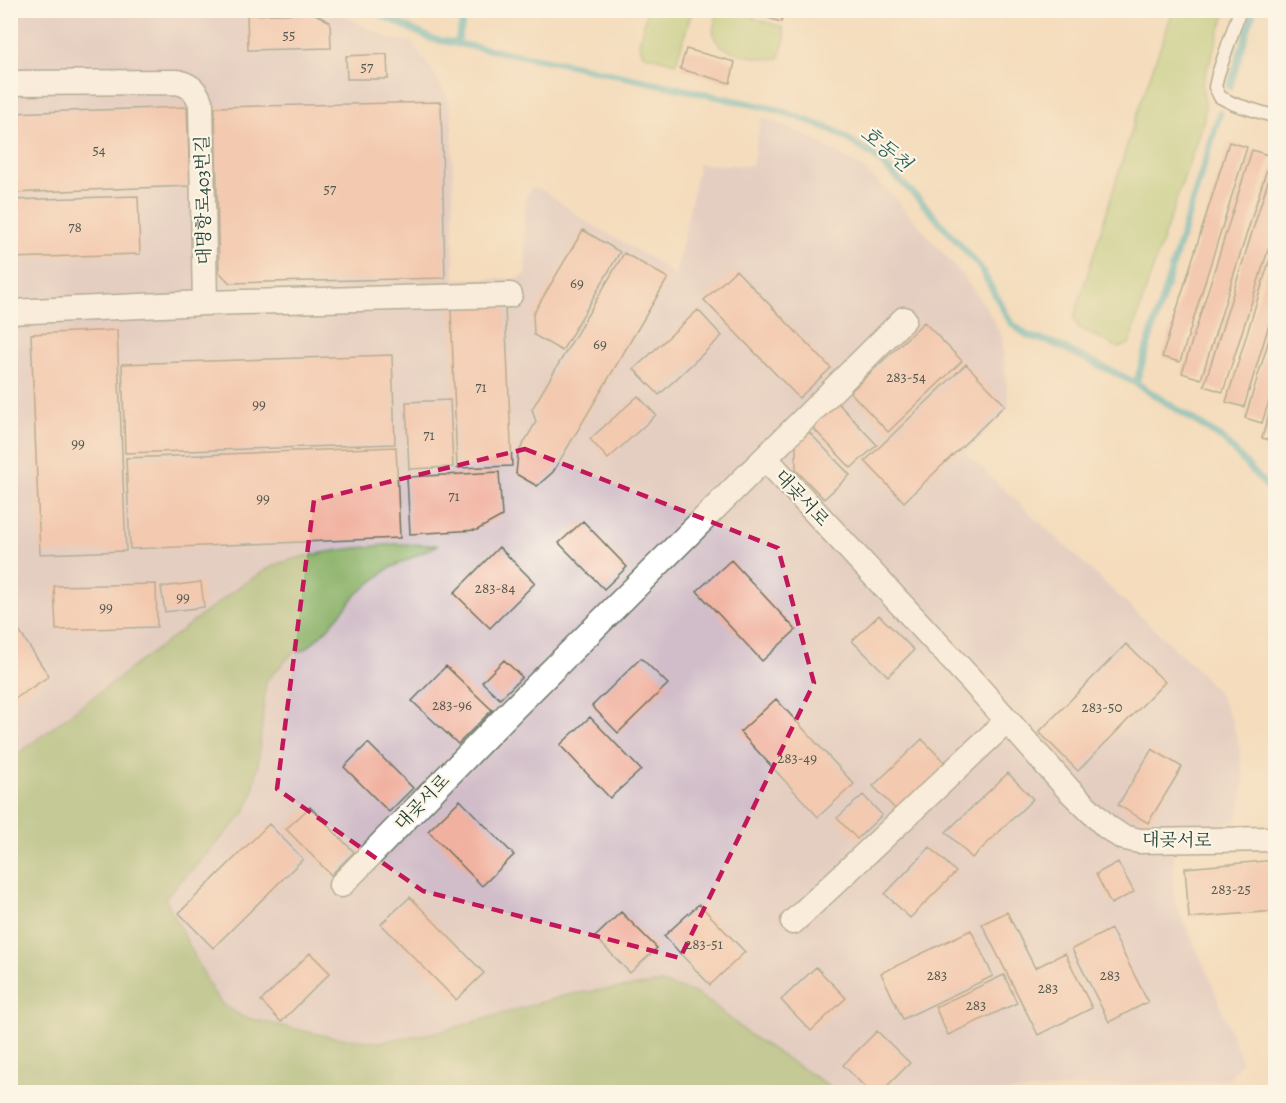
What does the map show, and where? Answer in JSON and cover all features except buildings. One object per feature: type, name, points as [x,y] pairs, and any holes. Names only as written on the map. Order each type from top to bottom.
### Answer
[{"type":"street","name":"대명항로403번길","points":[[10,83],[178,82],[196,91],[201,104],[205,303]]},
{"type":"street","points":[[10,312],[205,303],[510,295]]},
{"type":"street","points":[[765,458],[904,319]]},
{"type":"street","name":"대곶서로","points":[[341,885],[514,708],[765,458],[1069,790],[1107,827],[1122,837],[1139,841],[1275,839]]},
{"type":"street","points":[[793,922],[1007,721]]},
{"type":"lane","points":[[1240,10],[1215,87],[1220,97],[1275,117]]},
{"type":"highlighted area","points":[[525,449],[778,548],[814,683],[680,958],[423,891],[277,789],[314,500]]},
{"type":"shaded area","points":[[11,11],[335,11],[389,39],[411,41],[433,72],[448,99],[452,120],[454,279],[515,279],[526,275],[524,223],[526,198],[532,187],[545,191],[585,221],[661,265],[675,278],[699,164],[752,166],[761,117],[805,134],[862,168],[890,193],[963,276],[987,309],[1002,337],[1009,408],[965,453],[1193,665],[1219,694],[1232,720],[1240,749],[1244,780],[1242,803],[1236,823],[1173,826],[1174,902],[1206,969],[1242,1061],[1228,1080],[1009,1092],[839,1092],[751,1036],[715,1006],[693,992],[570,994],[439,1032],[378,1042],[331,1037],[243,1017],[223,1005],[213,992],[165,898],[244,814],[252,796],[266,681],[293,653],[306,649],[329,627],[357,594],[388,569],[437,546],[395,544],[323,553],[243,584],[11,759]]},
{"type":"green space","points":[[647,11],[692,11],[676,63],[643,54],[639,44]]},
{"type":"green space","points":[[718,11],[755,11],[753,18],[782,27],[785,37],[779,58],[744,55],[719,44],[714,32]]},
{"type":"green space","points":[[1173,11],[1226,11],[1202,85],[1204,119],[1129,344],[1119,348],[1078,327],[1074,318],[1136,116]]},
{"type":"green space","points":[[396,544],[438,545],[388,569],[357,594],[329,627],[306,649],[293,653],[266,681],[258,766],[252,796],[244,814],[165,898],[213,992],[223,1005],[243,1017],[331,1037],[378,1042],[439,1032],[570,994],[662,983],[693,992],[715,1006],[751,1036],[839,1092],[11,1092],[11,759],[243,584],[266,570],[280,563],[337,550]]},
{"type":"waterway","name":"호동천","points":[[371,10],[432,39],[562,63],[778,110],[835,131],[873,155],[919,199],[980,267],[1011,323],[1028,336],[1053,343],[1136,383],[1223,439],[1276,496]]},
{"type":"waterway","points":[[457,44],[466,10]]},
{"type":"waterway","points":[[1230,86],[1254,10]]},
{"type":"waterway","points":[[1136,383],[1220,113]]}]
